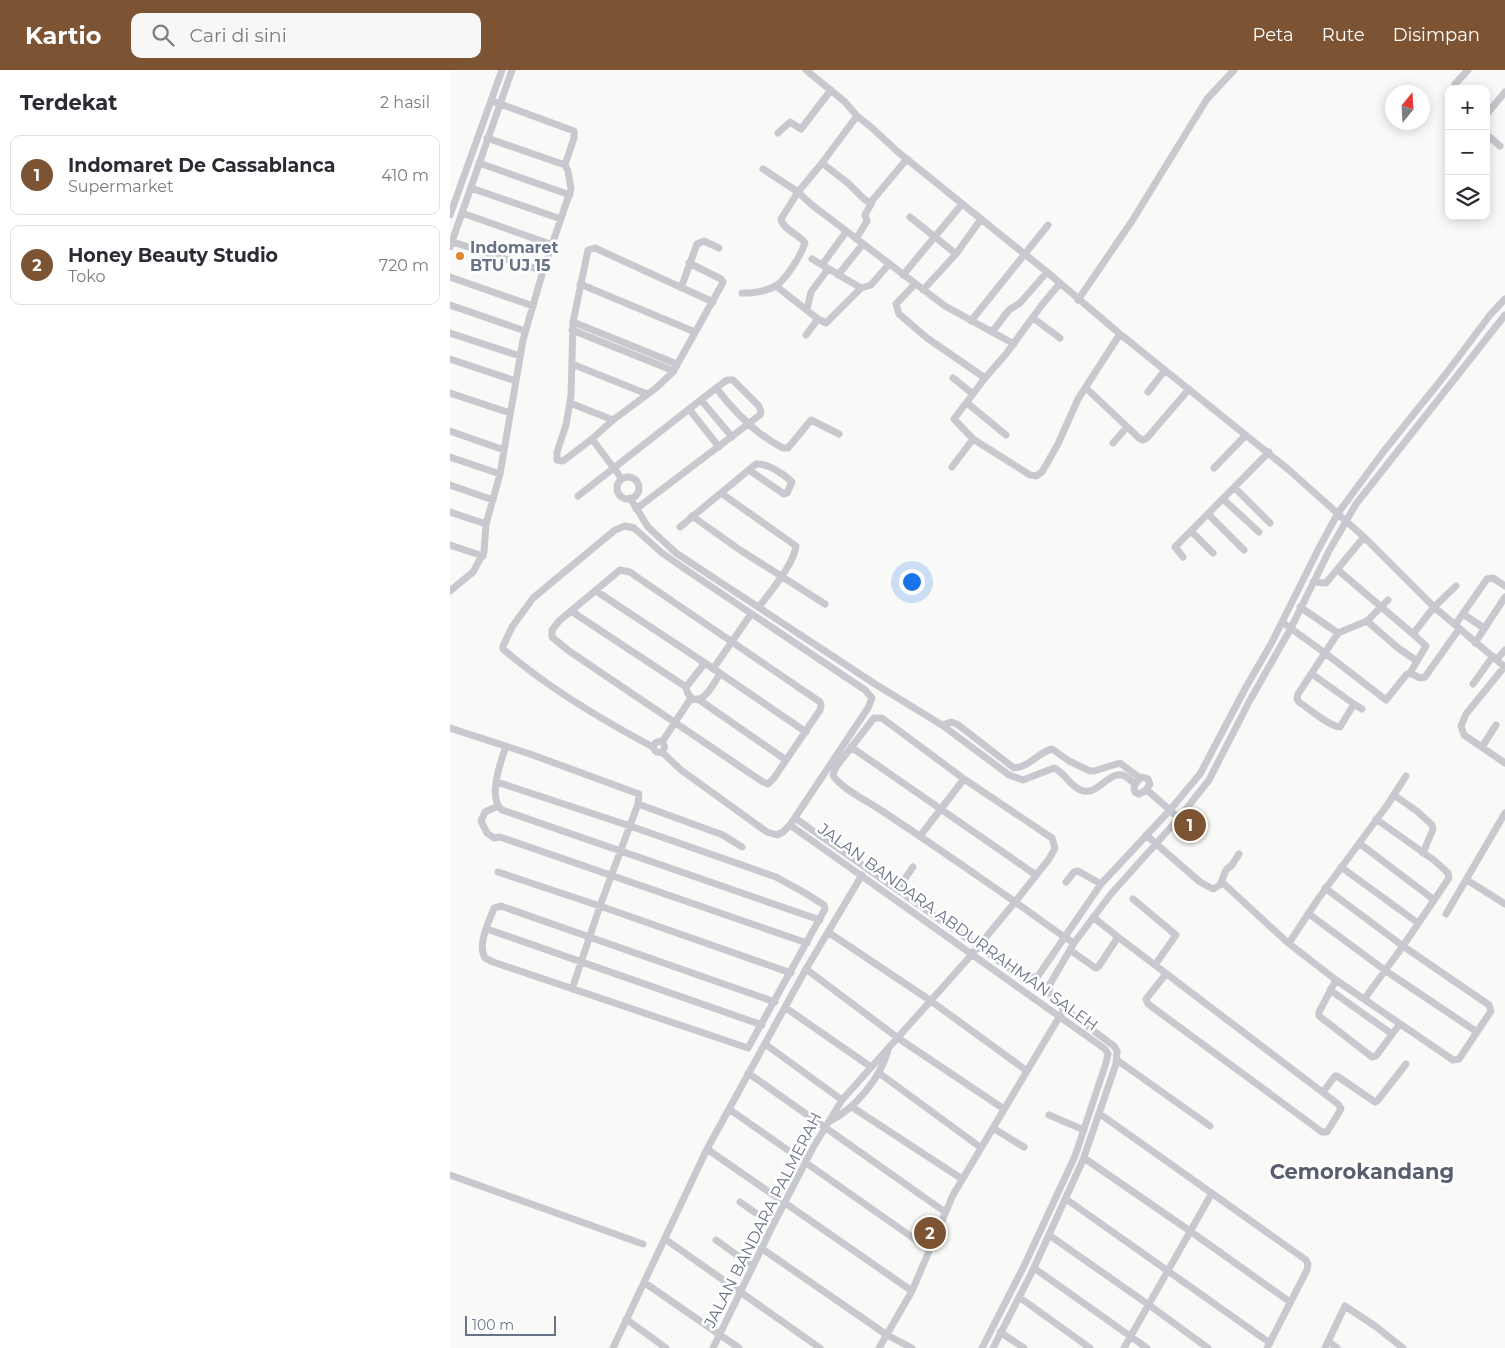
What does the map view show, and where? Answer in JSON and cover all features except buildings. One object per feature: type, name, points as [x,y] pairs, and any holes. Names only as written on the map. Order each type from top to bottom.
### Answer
[{"type":"street","points":[[450,215],[502,70]]},
{"type":"street","points":[[512,70],[451,243],[544,271]]},
{"type":"street","points":[[806,70],[845,102],[857,116],[907,159],[1024,253],[1078,300],[1268,452],[1459,621],[1505,667],[1466,714],[1461,726],[1464,735],[1504,762]]},
{"type":"street","points":[[1078,300],[1132,221],[1207,99],[1234,70]]},
{"type":"street","points":[[1455,84],[1468,70]]},
{"type":"street","points":[[778,133],[790,122],[801,129],[831,90]]},
{"type":"street","points":[[1490,110],[1505,92]]},
{"type":"street","points":[[450,591],[473,572],[486,547],[486,524],[500,474],[525,332],[570,195],[570,181],[564,165],[574,138],[574,130],[491,100]]},
{"type":"street","points":[[742,293],[752,293],[776,286],[803,250],[805,243],[801,237],[785,227],[781,219],[798,192],[857,116]]},
{"type":"street","points":[[1490,137],[1500,146]]},
{"type":"street","points":[[487,138],[564,165]]},
{"type":"street","points":[[475,144],[484,148]]},
{"type":"street","points":[[856,239],[867,221],[865,215],[872,202],[907,159]]},
{"type":"street","points":[[479,163],[570,195]]},
{"type":"street","points":[[822,163],[849,184],[866,201],[872,202]]},
{"type":"street","points":[[763,169],[798,192],[846,232],[923,290],[971,321],[1014,344]]},
{"type":"street","points":[[471,188],[562,219]]},
{"type":"street","points":[[903,275],[962,204]]},
{"type":"street","points":[[462,213],[553,245]]},
{"type":"street","points":[[910,217],[956,254]]},
{"type":"street","points":[[923,290],[956,254],[981,219]]},
{"type":"street","points":[[971,321],[1048,225]]},
{"type":"street","points":[[807,309],[811,292],[846,232]]},
{"type":"street","points":[[681,288],[696,246],[704,241],[718,248]]},
{"type":"street","points":[[838,275],[863,244]]},
{"type":"street","points":[[689,264],[722,280],[713,302],[676,367],[647,394],[592,439],[563,461],[558,460],[557,452],[566,425],[570,403],[573,322],[588,250],[593,248],[713,302]]},
{"type":"street","points":[[812,260],[861,288]]},
{"type":"street","points":[[776,286],[818,319],[826,323],[861,288],[871,284],[889,264]]},
{"type":"street","points":[[992,332],[1009,310],[1020,303],[1047,272]]},
{"type":"street","points":[[450,277],[533,306]]},
{"type":"street","points":[[1060,283],[954,419],[973,439],[1017,469],[1036,476],[1042,472],[1058,444],[1078,400],[1120,334]]},
{"type":"street","points":[[580,284],[695,332]]},
{"type":"street","points":[[915,284],[896,304],[899,314],[927,338],[986,378]]},
{"type":"street","points":[[1065,937],[1101,884],[1200,774],[1338,513],[1445,376],[1490,314],[1505,299]]},
{"type":"street","points":[[450,305],[525,332]]},
{"type":"street","points":[[1118,937],[1096,968],[1070,950],[1110,894],[1179,818],[1209,780],[1356,504],[1505,315]]},
{"type":"street","points":[[1033,318],[1060,338]]},
{"type":"street","points":[[806,335],[818,319]]},
{"type":"street","points":[[573,322],[622,346]]},
{"type":"street","points":[[572,330],[622,346],[676,367]]},
{"type":"street","points":[[450,333],[520,356]]},
{"type":"street","points":[[450,359],[516,381]]},
{"type":"street","points":[[572,364],[647,394]]},
{"type":"street","points":[[1148,392],[1165,370]]},
{"type":"street","points":[[953,378],[973,394]]},
{"type":"street","points":[[578,496],[728,379],[733,380],[759,406],[760,415],[636,508]]},
{"type":"street","points":[[716,388],[732,408],[749,424],[784,449],[788,448],[811,420],[838,434]]},
{"type":"street","points":[[1086,388],[1141,439],[1147,438],[1190,389]]},
{"type":"street","points":[[450,393],[510,413]]},
{"type":"street","points":[[701,400],[732,437]]},
{"type":"street","points":[[968,402],[1006,435]]},
{"type":"street","points":[[570,403],[613,420]]},
{"type":"street","points":[[689,409],[719,447]]},
{"type":"street","points":[[1113,443],[1127,426]]},
{"type":"street","points":[[450,431],[504,450]]},
{"type":"street","points":[[1214,468],[1246,434]]},
{"type":"street","points":[[592,439],[622,479]]},
{"type":"street","points":[[952,468],[973,439]]},
{"type":"street","points":[[1182,557],[1175,547],[1268,452]]},
{"type":"street","points":[[1383,453],[1391,460]]},
{"type":"street","points":[[450,457],[500,474]]},
{"type":"street","points":[[680,527],[756,464],[764,464],[788,478],[792,485],[787,493],[784,494],[749,470]]},
{"type":"street","points":[[631,478],[636,482],[638,492],[630,498],[623,498],[618,492],[617,485],[622,479],[631,478]]},
{"type":"street","points":[[450,485],[493,500]]},
{"type":"street","points":[[1234,488],[1270,523]]},
{"type":"street","points":[[721,493],[795,545],[795,552],[759,607]]},
{"type":"street","points":[[630,498],[648,527],[676,553],[875,684],[942,725],[1009,776],[1023,780],[1054,768],[1060,755]]},
{"type":"street","points":[[1223,499],[1259,532]]},
{"type":"street","points":[[450,512],[486,524]]},
{"type":"street","points":[[1208,514],[1244,550]]},
{"type":"street","points":[[692,516],[740,550],[825,604]]},
{"type":"street","points":[[625,526],[634,528],[662,553],[865,690],[872,698],[868,708],[795,818],[783,832],[777,835],[767,832],[681,770],[662,752],[657,753],[654,747],[616,727],[568,696],[504,649],[504,641],[519,616],[540,591],[615,530],[625,526]]},
{"type":"street","points":[[1191,531],[1213,553]]},
{"type":"street","points":[[1313,582],[1326,583],[1364,537]]},
{"type":"street","points":[[450,545],[483,556]]},
{"type":"street","points":[[620,570],[630,572],[820,702],[820,710],[774,778],[766,784],[554,639],[551,635],[552,630],[559,621],[596,591],[620,570]]},
{"type":"street","points":[[1282,622],[1326,652],[1386,700],[1406,675],[1410,673],[1426,646],[1338,570]]},
{"type":"street","points":[[1410,673],[1420,678],[1425,677],[1488,578],[1492,578],[1505,586]]},
{"type":"street","points":[[450,580],[460,584]]},
{"type":"street","points":[[1413,634],[1456,586]]},
{"type":"street","points":[[596,591],[806,732]]},
{"type":"street","points":[[1477,639],[1505,597]]},
{"type":"street","points":[[1354,704],[1342,724],[1338,727],[1299,702],[1297,696],[1338,633],[1367,621],[1388,600]]},
{"type":"street","points":[[1300,607],[1338,633]]},
{"type":"street","points":[[571,611],[686,687],[688,695],[786,760]]},
{"type":"street","points":[[713,669],[751,614]]},
{"type":"street","points":[[1367,621],[1398,648],[1417,661]]},
{"type":"street","points":[[1459,621],[1484,628]]},
{"type":"street","points":[[1473,684],[1495,657],[1505,650]]},
{"type":"street","points":[[686,687],[705,663]]},
{"type":"street","points":[[662,742],[694,699],[703,697],[720,674]]},
{"type":"street","points":[[1312,674],[1362,709]]},
{"type":"street","points":[[920,836],[964,779],[878,717],[874,718],[836,767],[833,775],[835,778],[1074,942]]},
{"type":"street","points":[[942,725],[951,722],[957,724],[1014,768]]},
{"type":"street","points":[[1482,747],[1496,725]]},
{"type":"street","points":[[450,728],[506,746],[639,795],[638,804],[580,962],[572,989]]},
{"type":"street","points":[[654,747],[656,742],[662,742]]},
{"type":"street","points":[[662,742],[665,747],[662,752]]},
{"type":"street","points":[[506,746],[495,797],[498,806],[506,812],[820,920]]},
{"type":"street","points":[[851,747],[1036,875]]},
{"type":"street","points":[[1009,776],[1014,768],[1027,765],[1049,749],[1053,749],[1060,755],[1092,771],[1120,763],[1140,778]]},
{"type":"street","points":[[1054,768],[1084,792],[1088,792],[1118,775],[1123,775],[1135,784]]},
{"type":"street","points":[[1288,942],[1406,776]]},
{"type":"street","points":[[1146,777],[1150,784],[1142,794],[1138,794],[1134,789],[1135,784],[1140,778],[1146,777]]},
{"type":"street","name":"JALAN BANDARA PALMERAH","points":[[713,1348],[761,1248],[842,1100],[978,947],[1036,875],[1055,848],[1052,838],[964,779]]},
{"type":"street","points":[[497,782],[630,826],[786,882],[824,906],[825,911],[807,943],[791,973],[775,1002],[762,1025],[747,1048],[487,960],[483,956],[482,950],[486,929],[494,908],[501,906],[775,1002]]},
{"type":"street","points":[[1147,790],[1179,818]]},
{"type":"street","points":[[1394,795],[1418,812],[1432,825],[1433,829],[1423,852]]},
{"type":"street","points":[[638,804],[728,837],[742,847]]},
{"type":"street","points":[[498,806],[486,812],[481,821],[487,833],[494,838],[500,837],[807,943]]},
{"type":"street","points":[[1446,914],[1502,823],[1505,813]]},
{"type":"street","name":"JALAN BANDARA ABDURRAHMAN SALEH","points":[[795,818],[1020,976],[1030,978],[1041,974],[1065,937]]},
{"type":"street","points":[[1365,998],[1404,946],[1433,899],[1449,878],[1448,873],[1442,866],[1376,819]]},
{"type":"street","name":"JALAN BANDARA ABDURRAHMAN SALEH","points":[[790,825],[862,874],[1105,1049],[1108,1054]]},
{"type":"street","points":[[1146,835],[1205,886],[1213,889],[1217,888],[1222,882],[1226,870],[1232,865],[1239,854]]},
{"type":"street","points":[[1359,843],[1433,899]]},
{"type":"street","points":[[897,890],[914,867]]},
{"type":"street","points":[[1341,867],[1418,923]]},
{"type":"street","points":[[1066,882],[1074,872],[1078,871],[1101,884]]},
{"type":"street","points":[[498,872],[791,973]]},
{"type":"street","points":[[613,1348],[707,1149],[806,969],[862,874]]},
{"type":"street","points":[[1467,880],[1505,904]]},
{"type":"street","points":[[1222,882],[1273,930],[1336,980],[1455,1060],[1459,1059],[1490,1013],[1490,1005],[1404,946],[1325,888]]},
{"type":"street","points":[[1133,899],[1176,935],[1155,965]]},
{"type":"street","points":[[1309,914],[1386,971],[1477,1032]]},
{"type":"street","points":[[1093,917],[1338,1104],[1341,1109],[1327,1132],[1325,1133],[1146,1002],[1146,999],[1166,974]]},
{"type":"street","points":[[486,929],[762,1025]]},
{"type":"street","points":[[828,932],[931,1001],[1027,1071]]},
{"type":"street","name":"JALAN BANDARA ABDURRAHMAN SALEH","points":[[1070,950],[1050,984],[1050,995],[1064,1009],[1117,1050]]},
{"type":"street","points":[[806,969],[898,1038],[1004,1109]]},
{"type":"street","points":[[1014,984],[1020,976]]},
{"type":"street","points":[[1336,980],[1319,1012],[1320,1019],[1372,1057],[1376,1056],[1399,1024]]},
{"type":"street","points":[[1330,990],[1392,1034]]},
{"type":"street","points":[[786,1008],[871,1067]]},
{"type":"street","points":[[879,1348],[912,1291],[945,1212],[980,1147],[1064,1009]]},
{"type":"street","points":[[765,1044],[842,1100]]},
{"type":"street","points":[[828,1125],[852,1107],[879,1073],[888,1050]]},
{"type":"street","points":[[982,1348],[1075,1156],[1108,1054],[1117,1050],[1117,1060],[1084,1158],[1034,1268],[993,1348]]},
{"type":"street","points":[[1117,1060],[1210,1126]]},
{"type":"street","points":[[1323,1092],[1335,1076],[1337,1076],[1375,1102],[1406,1064]]},
{"type":"street","points":[[748,1073],[828,1125],[945,1212]]},
{"type":"street","points":[[879,1073],[980,1147]]},
{"type":"street","points":[[852,1107],[962,1180]]},
{"type":"street","points":[[729,1109],[929,1249]]},
{"type":"street","points":[[1066,1199],[1167,1270],[1269,1346],[1307,1270],[1308,1264],[1306,1260],[1100,1114]]},
{"type":"street","points":[[1048,1115],[1084,1130]]},
{"type":"street","points":[[993,1128],[1024,1147]]},
{"type":"street","points":[[707,1149],[912,1291]]},
{"type":"street","points":[[1084,1158],[1190,1230],[1290,1302]]},
{"type":"street","points":[[450,1176],[643,1244]]},
{"type":"street","points":[[1124,1348],[1212,1192]]},
{"type":"street","points":[[740,1202],[773,1225]]},
{"type":"street","points":[[1049,1235],[1149,1304],[1208,1348]]},
{"type":"street","points":[[664,1239],[820,1348]]},
{"type":"street","points":[[716,1240],[752,1266]]},
{"type":"street","points":[[761,1248],[887,1335],[912,1348]]},
{"type":"street","points":[[1034,1268],[1148,1348]]},
{"type":"street","points":[[645,1283],[739,1348]]},
{"type":"street","points":[[1019,1297],[1090,1348]]},
{"type":"street","points":[[1337,1348],[1327,1345],[1345,1306],[1403,1348]]},
{"type":"street","points":[[626,1319],[666,1348]]},
{"type":"street","points":[[1000,1332],[1024,1348]]},
{"type":"place","name":"Indomaret BTU UJ 15","points":[[460,256]]},
{"type":"place","name":"Indomaret De Cassablanca","points":[[1190,825]]},
{"type":"place","name":"Honey Beauty Studio","points":[[930,1233]]},
{"type":"district","name":"Cemorokandang","points":[[1362,1171]]}]
